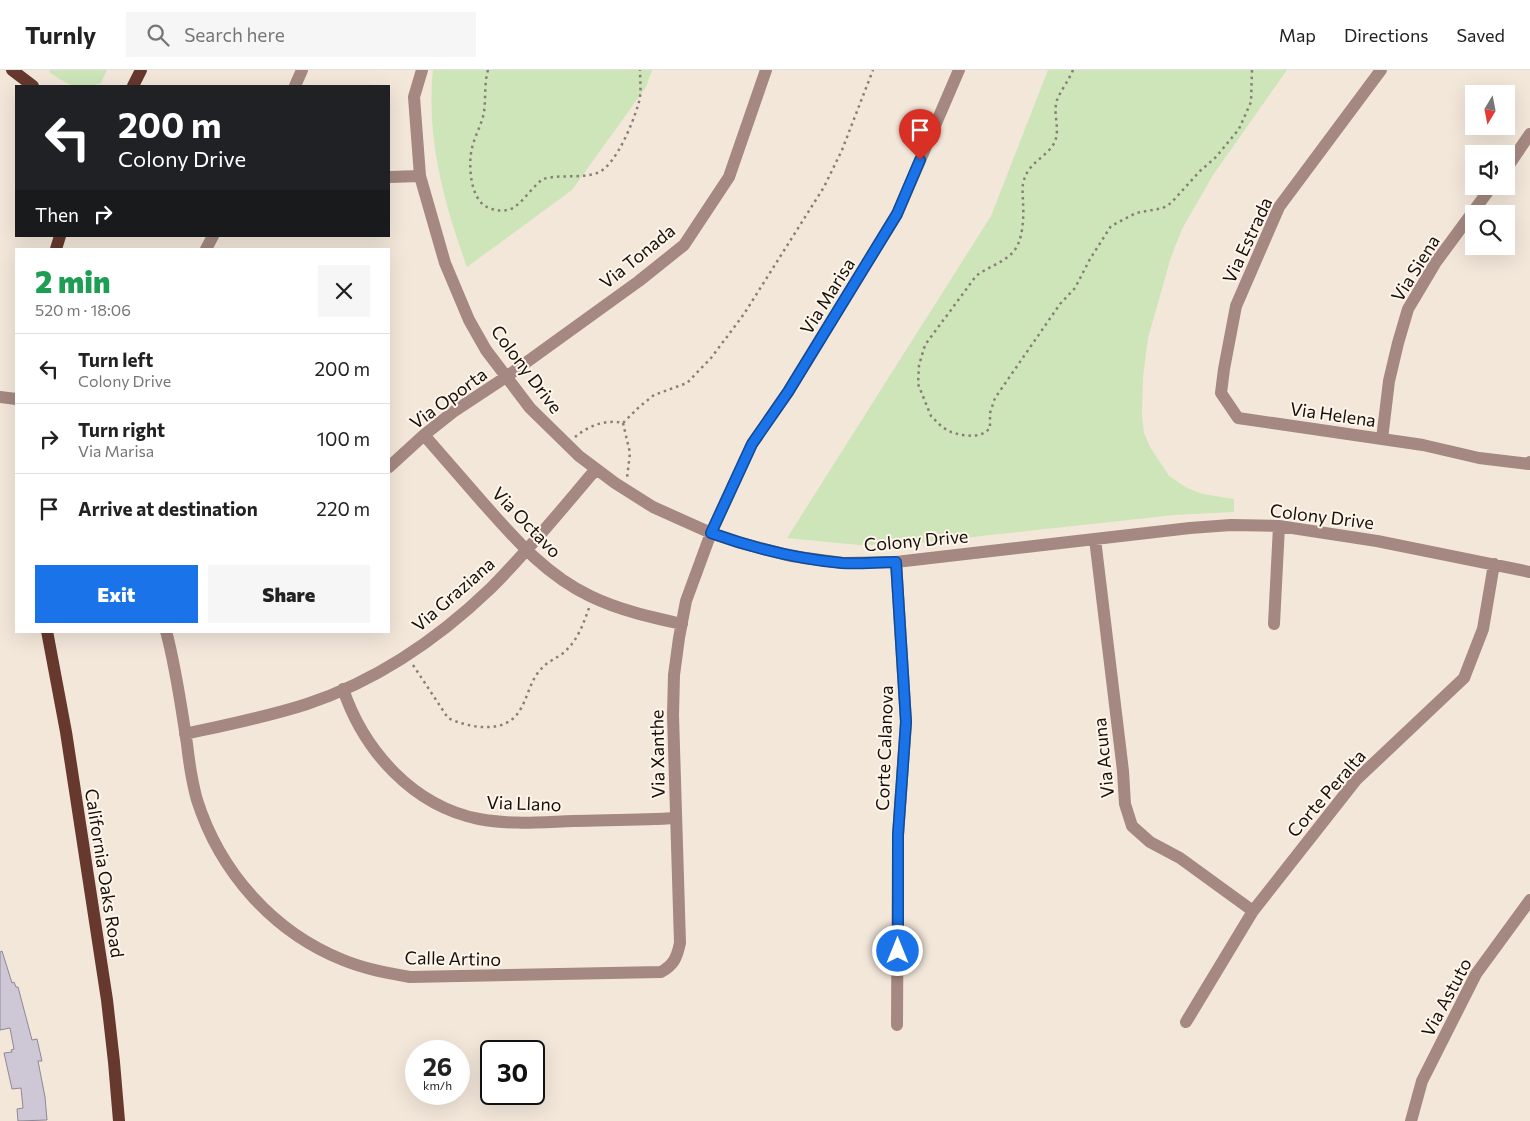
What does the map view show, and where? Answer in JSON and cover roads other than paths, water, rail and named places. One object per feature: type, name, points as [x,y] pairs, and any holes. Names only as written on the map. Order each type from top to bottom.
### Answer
[{"type":"main road","points":[[12,70],[32,85]]},
{"type":"main road","points":[[134,85],[141,70]]},
{"type":"main road","name":"California Oaks Road","points":[[47,633],[66,732],[107,1000],[119,1121]]},
{"type":"street","points":[[295,85],[302,70]]},
{"type":"street","name":"Colony Drive","points":[[422,70],[414,97],[420,176],[445,263],[469,320],[486,350],[530,408],[566,444],[596,469],[652,507],[711,533],[741,543],[791,556],[843,563],[896,562],[1231,525],[1279,526],[1377,541],[1530,572]]},
{"type":"street","name":"Via Tonada","points":[[506,377],[638,281],[684,245],[729,177],[766,70]]},
{"type":"street","name":"Via Marisa","points":[[711,533],[752,444],[788,392],[897,214],[959,70]]},
{"type":"street","name":"Via Estrada","points":[[1238,418],[1221,393],[1236,306],[1279,207],[1381,70]]},
{"type":"street","points":[[1515,156],[1530,134]]},
{"type":"street","points":[[390,177],[420,176]]},
{"type":"street","name":"Via Siena","points":[[1382,439],[1389,381],[1408,309],[1436,262],[1485,195]]},
{"type":"street","name":"Via Oporta","points":[[390,466],[453,412],[506,377]]},
{"type":"street","points":[[0,397],[15,399]]},
{"type":"street","name":"Via Helena","points":[[1238,418],[1423,445],[1479,458],[1529,464],[1530,462]]},
{"type":"street","name":"Via Octavo","points":[[424,435],[526,550],[539,563],[562,580],[593,597],[636,613],[682,624]]},
{"type":"street","name":"Via Graziana","points":[[185,734],[307,704],[343,689],[406,656],[450,624],[491,588],[596,469]]},
{"type":"street","points":[[1274,624],[1279,526]]},
{"type":"street","name":"Via Xanthe","points":[[661,972],[670,967],[676,958],[680,943],[673,715],[674,675],[686,601],[711,533]]},
{"type":"street","name":"Via Acuna","points":[[1096,539],[1125,804],[1132,826],[1150,842],[1180,858],[1253,911]]},
{"type":"street","name":"Corte Calanova","points":[[896,562],[906,722],[898,835],[897,1025]]},
{"type":"street","name":"Corte Peralta","points":[[1186,1022],[1253,911],[1356,780],[1464,678],[1483,629],[1494,564]]},
{"type":"street","name":"Calle Artino","points":[[167,633],[173,658],[197,798],[210,836],[233,874],[261,907],[288,930],[314,946],[344,960],[381,972],[410,977],[661,972]]},
{"type":"street","name":"Via Llano","points":[[343,689],[348,704],[375,752],[398,777],[427,799],[451,812],[479,819],[514,823],[676,818]]},
{"type":"street","name":"Via Astuto","points":[[1411,1121],[1422,1081],[1476,974],[1530,900]]}]
